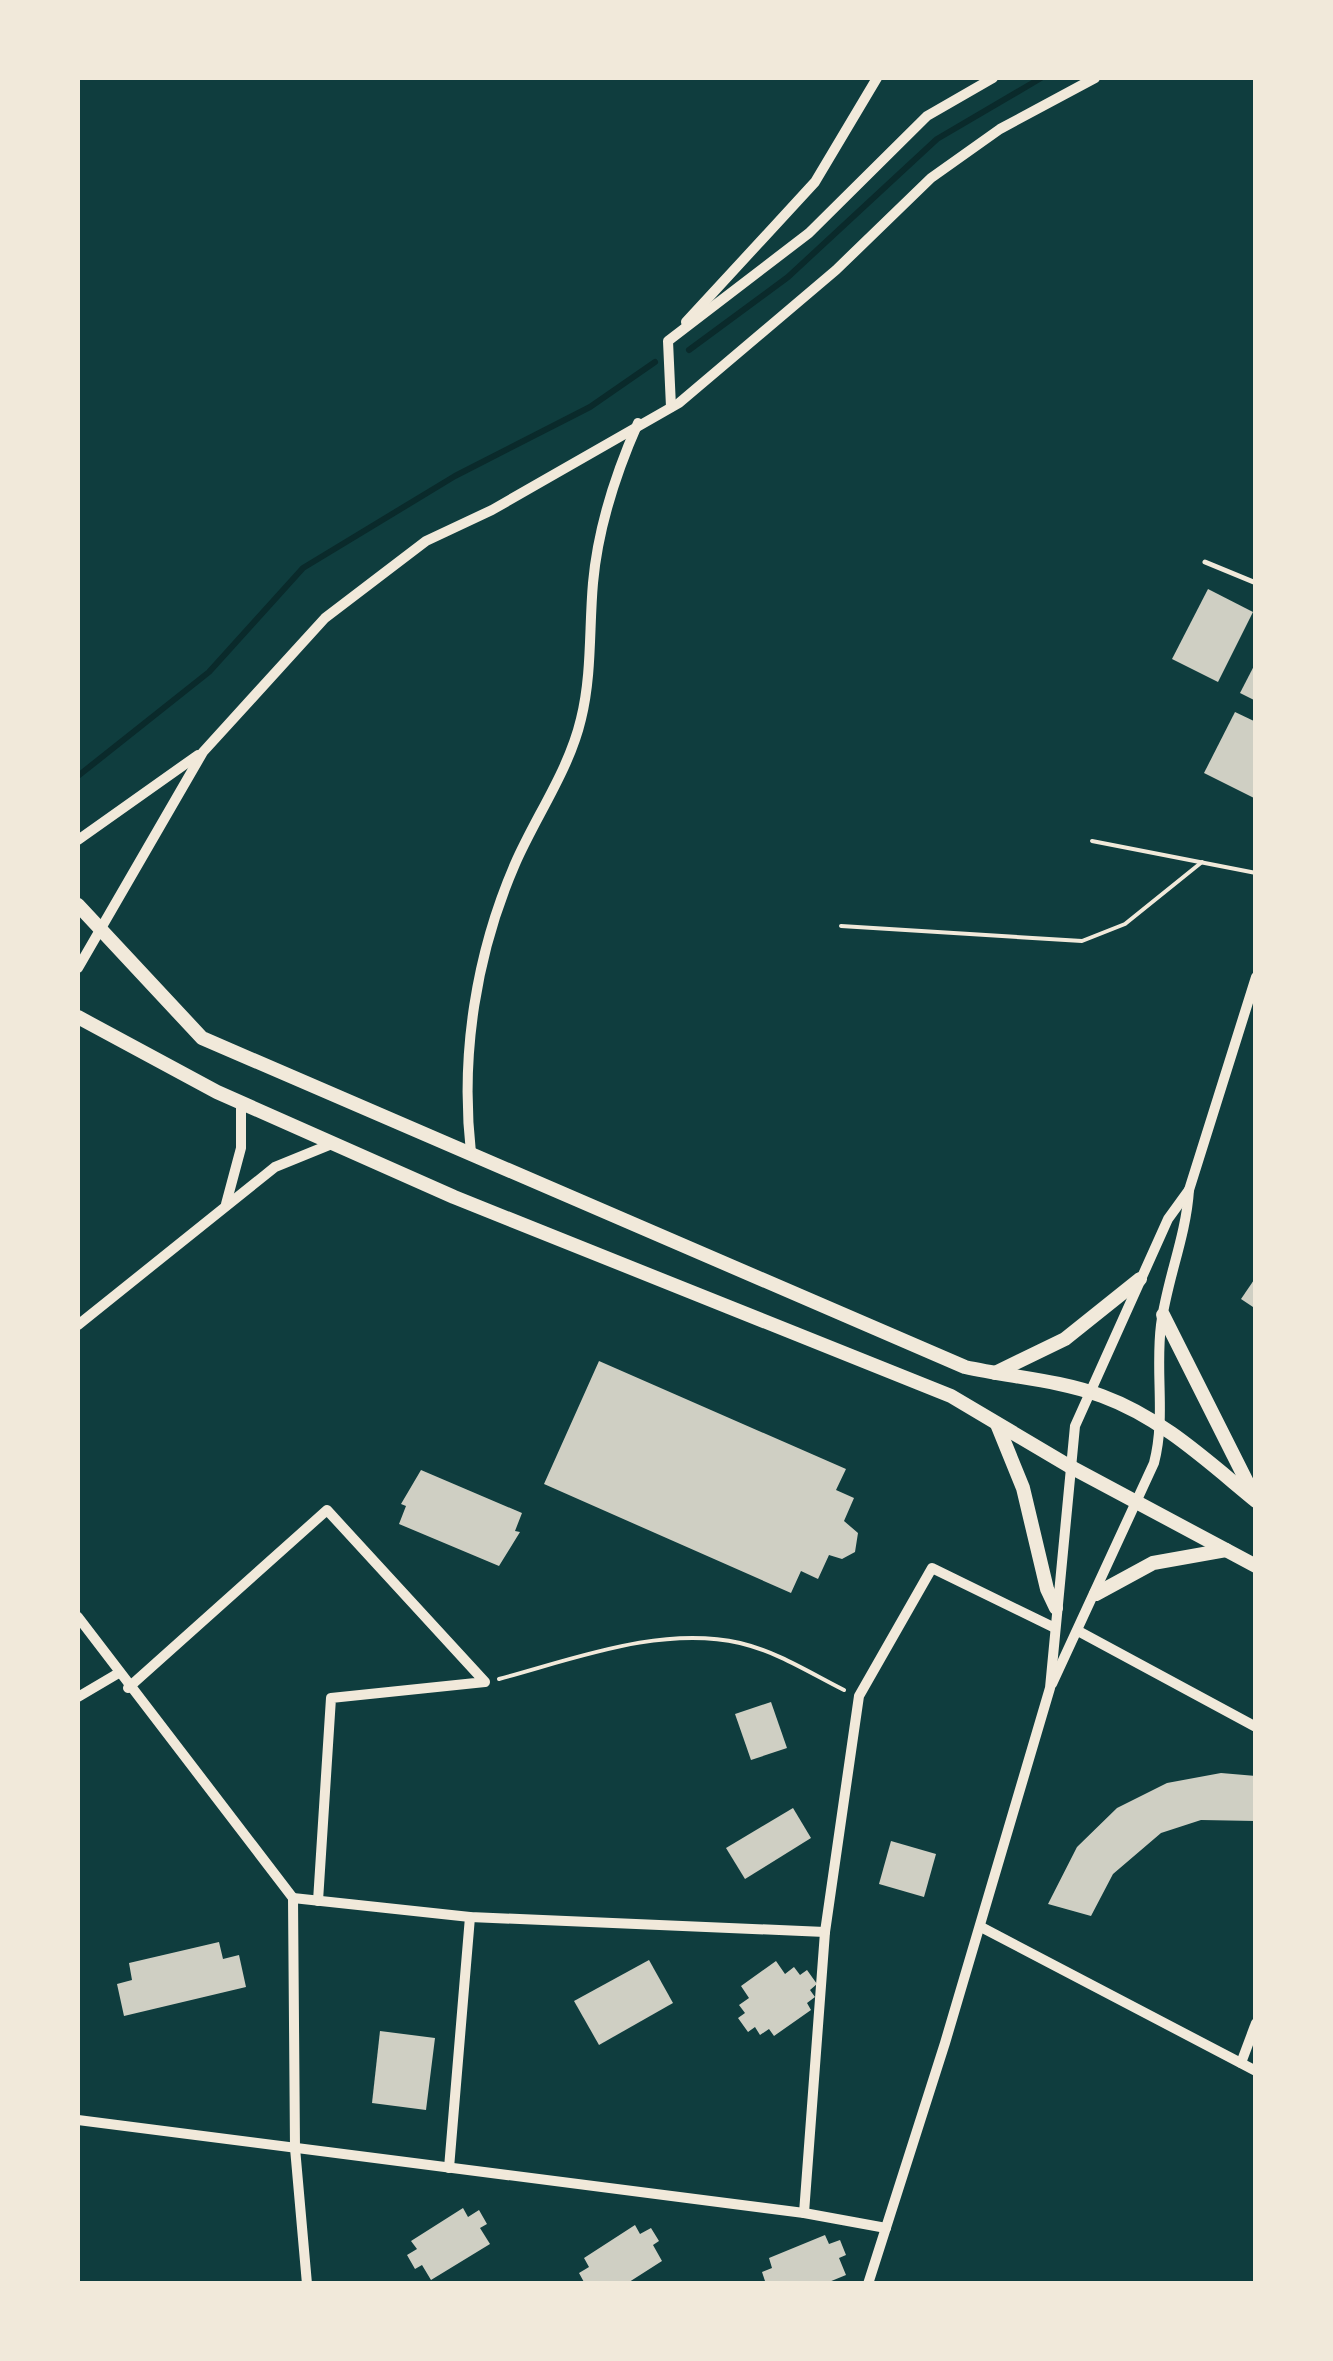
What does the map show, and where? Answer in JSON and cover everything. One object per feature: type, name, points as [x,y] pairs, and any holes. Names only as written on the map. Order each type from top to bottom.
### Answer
[{"type":"street","points":[[671,406],[668,341],[796,206],[838,150],[877,78]]},
{"type":"street","points":[[668,341],[809,233],[927,116],[993,78]]},
{"type":"street","points":[[78,840],[203,752],[326,618],[372,580],[426,541],[492,510],[671,406],[836,270],[931,178],[1000,128],[1095,78]]},
{"type":"street","points":[[471,1153],[466,1110],[469,1051],[480,974],[514,866],[580,722],[600,536],[610,493],[638,423]]},
{"type":"street","points":[[78,968],[203,752]]},
{"type":"street","points":[[78,905],[202,1038],[965,1366],[1090,1392],[1162,1426],[1256,1500]]},
{"type":"street","points":[[1050,1688],[1080,1632],[1138,1502],[1162,1426],[1163,1315],[1187,1222],[1188,1190],[1256,977]]},
{"type":"street","points":[[78,1017],[242,1103],[334,1144],[951,1396],[1069,1466],[1256,1566]]},
{"type":"street","points":[[225,1205],[241,1148],[242,1103]]},
{"type":"street","points":[[78,1326],[275,1167],[334,1144]]},
{"type":"street","points":[[868,2284],[981,1927],[1050,1688],[1075,1426],[1168,1220],[1188,1190]]},
{"type":"street","points":[[994,1373],[1066,1338],[1140,1279]]},
{"type":"street","points":[[1163,1315],[1256,1500]]},
{"type":"street","points":[[996,1424],[1024,1488],[1047,1589],[1056,1608]]},
{"type":"street","points":[[128,1688],[327,1510],[485,1682]]},
{"type":"street","points":[[1096,1594],[1152,1563],[1227,1550]]},
{"type":"street","points":[[804,2213],[825,1932],[858,1696],[932,1568],[1055,1628]]},
{"type":"street","points":[[78,1618],[117,1674],[294,1898],[295,2148],[307,2284]]},
{"type":"street","points":[[1080,1632],[1256,1727]]},
{"type":"street","points":[[78,1698],[117,1674]]},
{"type":"street","points":[[318,1901],[331,1698],[485,1682]]},
{"type":"street","points":[[294,1898],[470,1917],[825,1932]]},
{"type":"street","points":[[449,2168],[470,1917]]},
{"type":"street","points":[[981,1927],[1256,2071]]},
{"type":"street","points":[[1241,2064],[1256,2023]]},
{"type":"street","points":[[78,2120],[804,2213],[886,2228]]},
{"type":"lane","points":[[1205,562],[1256,583]]},
{"type":"path","points":[[1092,841],[1256,874]]},
{"type":"path","points":[[841,926],[1082,941],[1125,924],[1202,862]]},
{"type":"path","points":[[485,1682],[623,1647],[705,1638],[778,1656],[858,1696]]},
{"type":"building","points":[[1208,589],[1253,612],[1218,682],[1172,659]]},
{"type":"building","points":[[1256,662],[1256,701],[1240,693]]},
{"type":"building","points":[[1235,712],[1256,722],[1256,799],[1204,773]]},
{"type":"building","points":[[1256,1277],[1256,1309],[1241,1299]]},
{"type":"building","points":[[599,1361],[846,1469],[836,1490],[854,1498],[844,1521],[858,1533],[855,1552],[842,1559],[829,1555],[818,1579],[801,1571],[791,1593],[544,1484]]},
{"type":"building","points":[[421,1470],[522,1513],[515,1531],[520,1532],[499,1566],[399,1524],[406,1506],[401,1504]]},
{"type":"building","points":[[771,1702],[787,1748],[751,1760],[735,1714]]},
{"type":"building","points":[[1221,1773],[1256,1776],[1256,1821],[1201,1820],[1161,1833],[1113,1874],[1091,1916],[1048,1904],[1077,1847],[1117,1808],[1167,1783]]},
{"type":"building","points":[[793,1808],[811,1838],[745,1879],[726,1848]]},
{"type":"building","points":[[891,1841],[936,1854],[924,1897],[879,1884]]},
{"type":"building","points":[[219,1942],[223,1959],[239,1955],[246,1987],[124,2016],[117,1984],[132,1980],[129,1963]]},
{"type":"building","points":[[649,1960],[673,2003],[599,2045],[574,2001]]},
{"type":"building","points":[[776,1961],[785,1974],[794,1967],[800,1975],[807,1970],[817,1984],[810,1990],[815,1997],[807,2003],[811,2010],[774,2036],[769,2029],[760,2035],[755,2027],[748,2032],[738,2018],[745,2013],[739,2005],[749,1998],[741,1986]]},
{"type":"building","points":[[380,2031],[435,2038],[426,2110],[372,2103]]},
{"type":"building","points":[[463,2208],[468,2217],[479,2210],[487,2224],[480,2228],[490,2244],[431,2280],[422,2265],[415,2269],[407,2255],[417,2249],[411,2241]]},
{"type":"building","points":[[635,2225],[640,2234],[651,2228],[659,2241],[653,2245],[662,2261],[626,2284],[585,2284],[579,2273],[589,2267],[584,2258]]},
{"type":"building","points":[[825,2235],[829,2244],[840,2240],[846,2255],[839,2258],[846,2275],[824,2284],[766,2284],[762,2272],[772,2268],[769,2258]]},
{"type":"waterway","points":[[689,350],[788,277],[937,139],[1041,78]]},
{"type":"waterway","points":[[78,776],[209,672],[303,568],[455,476],[590,407],[655,362]]}]
